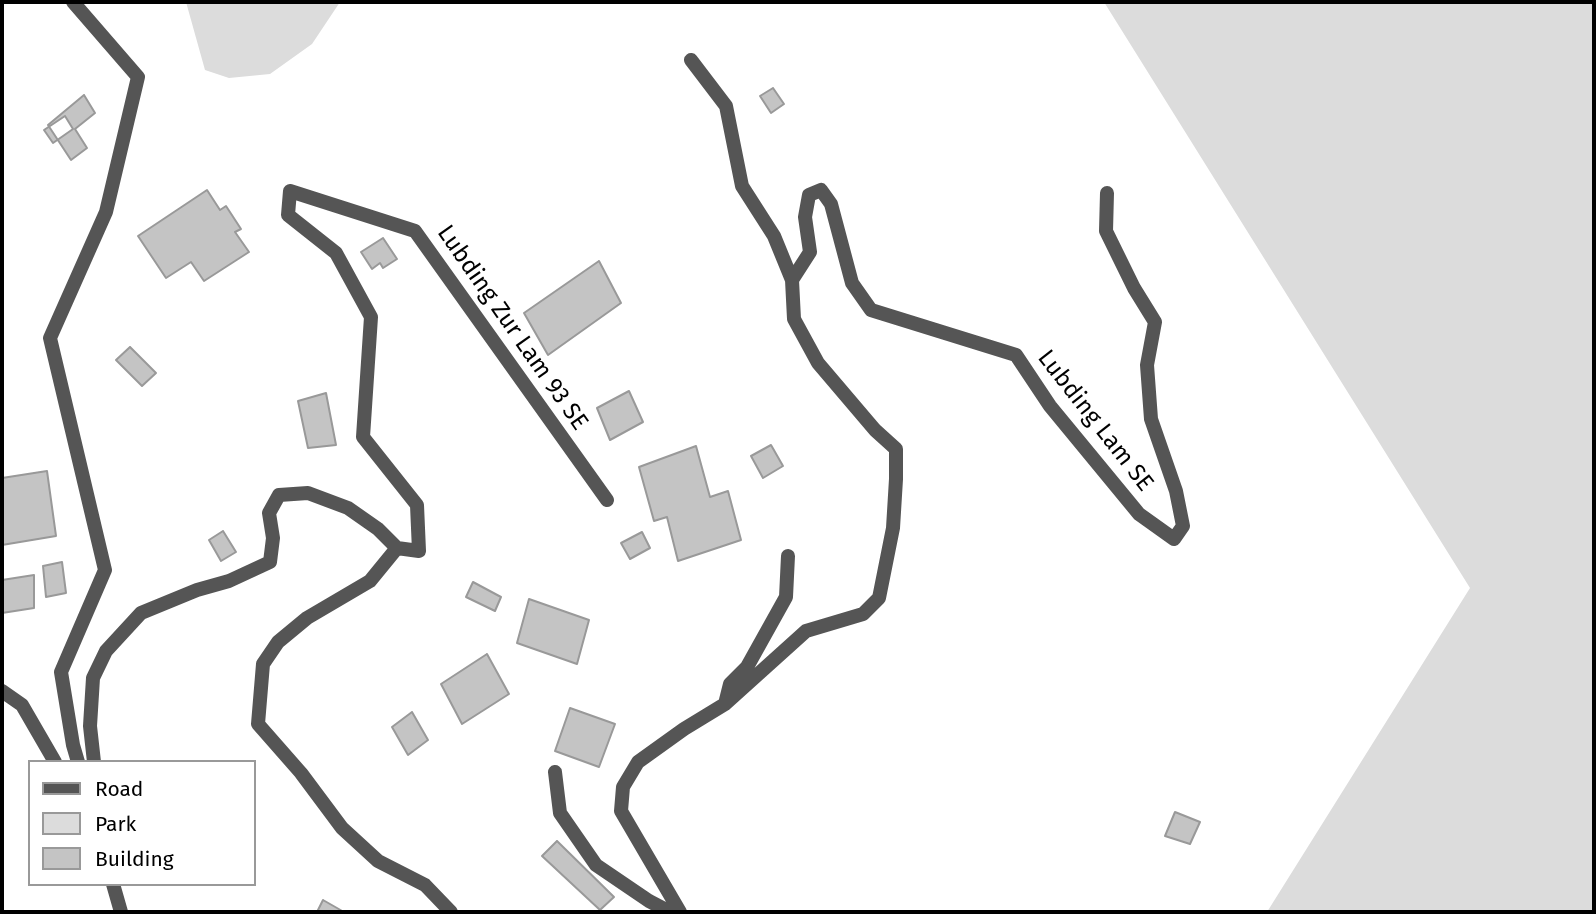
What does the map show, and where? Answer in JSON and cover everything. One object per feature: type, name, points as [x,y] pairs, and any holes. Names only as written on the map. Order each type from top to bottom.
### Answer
[{"type":"street","points":[[73,2],[138,77],[106,212],[50,338],[105,569],[61,672],[77,760]]},
{"type":"street","points":[[680,912],[621,811],[623,787],[638,762],[725,704],[806,631],[863,614],[879,598],[893,528],[897,479],[896,449],[844,395],[818,363],[794,319],[792,280],[774,236],[742,186],[726,106],[691,60]]},
{"type":"street","name":"Lubding Lam SE","points":[[792,280],[810,252],[804,217],[809,195],[821,190],[831,204],[852,283],[871,310],[1016,355],[1050,406],[1139,514],[1174,539],[1183,526],[1175,491],[1151,419],[1147,365],[1155,322],[1134,288],[1106,231],[1107,192]]},
{"type":"street","name":"Lubding Zur Lam 93 SE","points":[[397,548],[419,551],[417,505],[363,437],[371,317],[336,253],[288,215],[290,191],[415,230],[607,500]]},
{"type":"street","points":[[94,760],[90,726],[93,678],[106,651],[141,613],[197,590],[229,581],[271,562],[273,538],[269,513],[279,495],[308,493],[348,508],[378,529],[397,548],[370,581],[307,618],[278,642],[263,664],[258,724],[342,828],[378,861],[425,885],[451,912]]},
{"type":"street","points":[[725,704],[730,684],[747,667],[786,597],[788,556]]},
{"type":"street","points":[[2,691],[22,705],[54,760]]},
{"type":"street","points":[[555,772],[560,813],[596,866],[670,912]]},
{"type":"street","points":[[114,886],[121,912]]},
{"type":"green space","points":[[186,2],[340,2],[312,44],[270,74],[229,78],[205,70]]},
{"type":"green space","points":[[1104,2],[1594,2],[1594,912],[1267,912],[1470,588]]},
{"type":"building","points":[[773,88],[784,104],[771,113],[760,96]]},
{"type":"building","points":[[84,95],[95,113],[75,129],[87,148],[71,160],[48,125]]},
{"type":"building","points":[[65,116],[73,129],[53,143],[44,130]]},
{"type":"building","points":[[207,190],[220,210],[226,206],[241,229],[235,232],[249,252],[204,281],[191,262],[166,278],[138,236]]},
{"type":"building","points":[[383,238],[397,259],[383,268],[380,263],[372,269],[361,252]]},
{"type":"building","points":[[599,261],[621,303],[548,355],[524,313]]},
{"type":"building","points":[[130,347],[156,373],[142,386],[116,360]]},
{"type":"building","points":[[629,391],[643,422],[610,440],[597,408]]},
{"type":"building","points":[[326,393],[336,445],[308,448],[298,401]]},
{"type":"building","points":[[771,445],[783,466],[763,478],[751,456]]},
{"type":"building","points":[[696,446],[710,497],[728,491],[741,540],[678,561],[667,517],[654,521],[639,467]]},
{"type":"building","points":[[47,471],[56,536],[2,545],[2,478]]},
{"type":"building","points":[[223,531],[236,552],[221,561],[209,540]]},
{"type":"building","points":[[642,532],[650,548],[630,559],[621,543]]},
{"type":"building","points":[[62,562],[66,593],[46,597],[43,566]]},
{"type":"building","points":[[34,575],[34,608],[2,613],[2,580]]},
{"type":"building","points":[[473,582],[501,597],[495,611],[466,597]]},
{"type":"building","points":[[529,599],[589,620],[577,664],[517,643]]},
{"type":"building","points":[[487,654],[509,694],[462,724],[441,684]]},
{"type":"building","points":[[570,708],[615,724],[599,767],[555,751]]},
{"type":"building","points":[[412,712],[428,740],[408,755],[392,727]]},
{"type":"building","points":[[1175,812],[1200,822],[1190,844],[1165,836]]},
{"type":"building","points":[[557,841],[614,897],[600,910],[542,856]]},
{"type":"building","points":[[323,900],[344,912],[317,912]]}]
